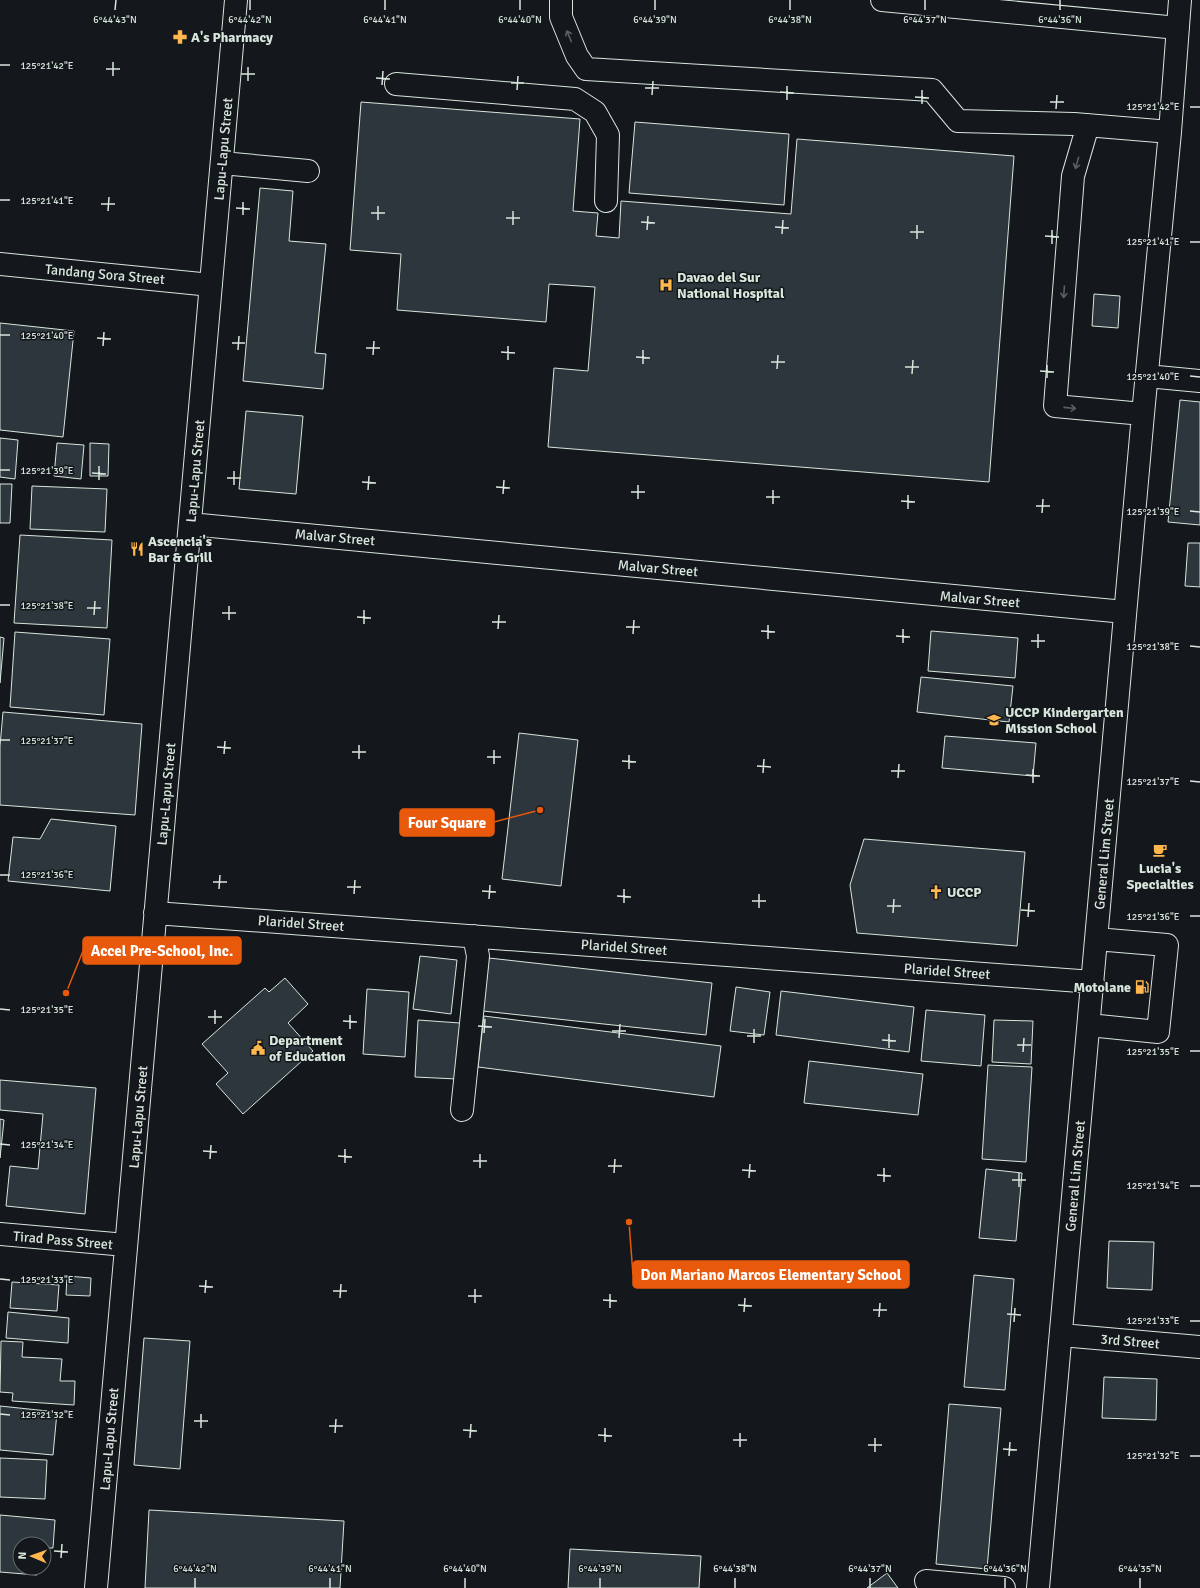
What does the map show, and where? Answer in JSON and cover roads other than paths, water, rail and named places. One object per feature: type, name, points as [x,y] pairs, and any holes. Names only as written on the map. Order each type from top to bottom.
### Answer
[{"type":"street","name":"Lapu-Lapu Street","points":[[96,1588],[236,0]]},
{"type":"street","points":[[561,0],[561,17],[577,56],[586,69]]},
{"type":"street","points":[[882,0],[1178,28]]},
{"type":"street","name":"General Lim Street","points":[[1038,1588],[1143,414],[1170,132],[1180,0]]},
{"type":"street","points":[[576,99],[586,69]]},
{"type":"street","points":[[586,69],[932,90],[958,121],[1088,125],[1170,132]]},
{"type":"street","points":[[396,84],[576,99],[595,112],[608,135],[606,201]]},
{"type":"street","points":[[1088,125],[1073,176],[1055,406],[1143,414]]},
{"type":"street","points":[[222,162],[308,171]]},
{"type":"street","name":"Tandang Sora Street","points":[[0,264],[211,284]]},
{"type":"street","points":[[1147,376],[1200,381]]},
{"type":"street","name":"Malvar Street","points":[[190,524],[1126,612]]},
{"type":"street","name":"Plaridel Street","points":[[155,913],[1093,982]]},
{"type":"street","points":[[462,1110],[478,956],[474,936]]},
{"type":"street","points":[[1089,1025],[1158,1032],[1167,945],[1096,939]]},
{"type":"street","name":"Tirad Pass Street","points":[[0,1234],[126,1245]]},
{"type":"street","name":"3rd Street","points":[[1061,1335],[1200,1347]]},
{"type":"street","points":[[926,1581],[1004,1588]]},
{"type":"place","name":"A's Pharmacy","points":[[180,37]]},
{"type":"place","name":"Davao del Sur National Hospital","points":[[666,285]]},
{"type":"place","name":"Ascencia's Bar & Grill","points":[[137,549]]},
{"type":"place","name":"UCCP Kindergarten Mission School","points":[[994,720]]},
{"type":"place","name":"Four Square","points":[[540,810]]},
{"type":"place","name":"Lucia's Specialties","points":[[1160,850]]},
{"type":"place","name":"UCCP","points":[[936,892]]},
{"type":"place","name":"Motolane","points":[[1142,987]]},
{"type":"place","name":"Accel Pre-School, Inc.","points":[[66,993]]},
{"type":"place","name":"Department of Education","points":[[258,1048]]},
{"type":"place","name":"Don Mariano Marcos Elementary School","points":[[629,1222]]}]
